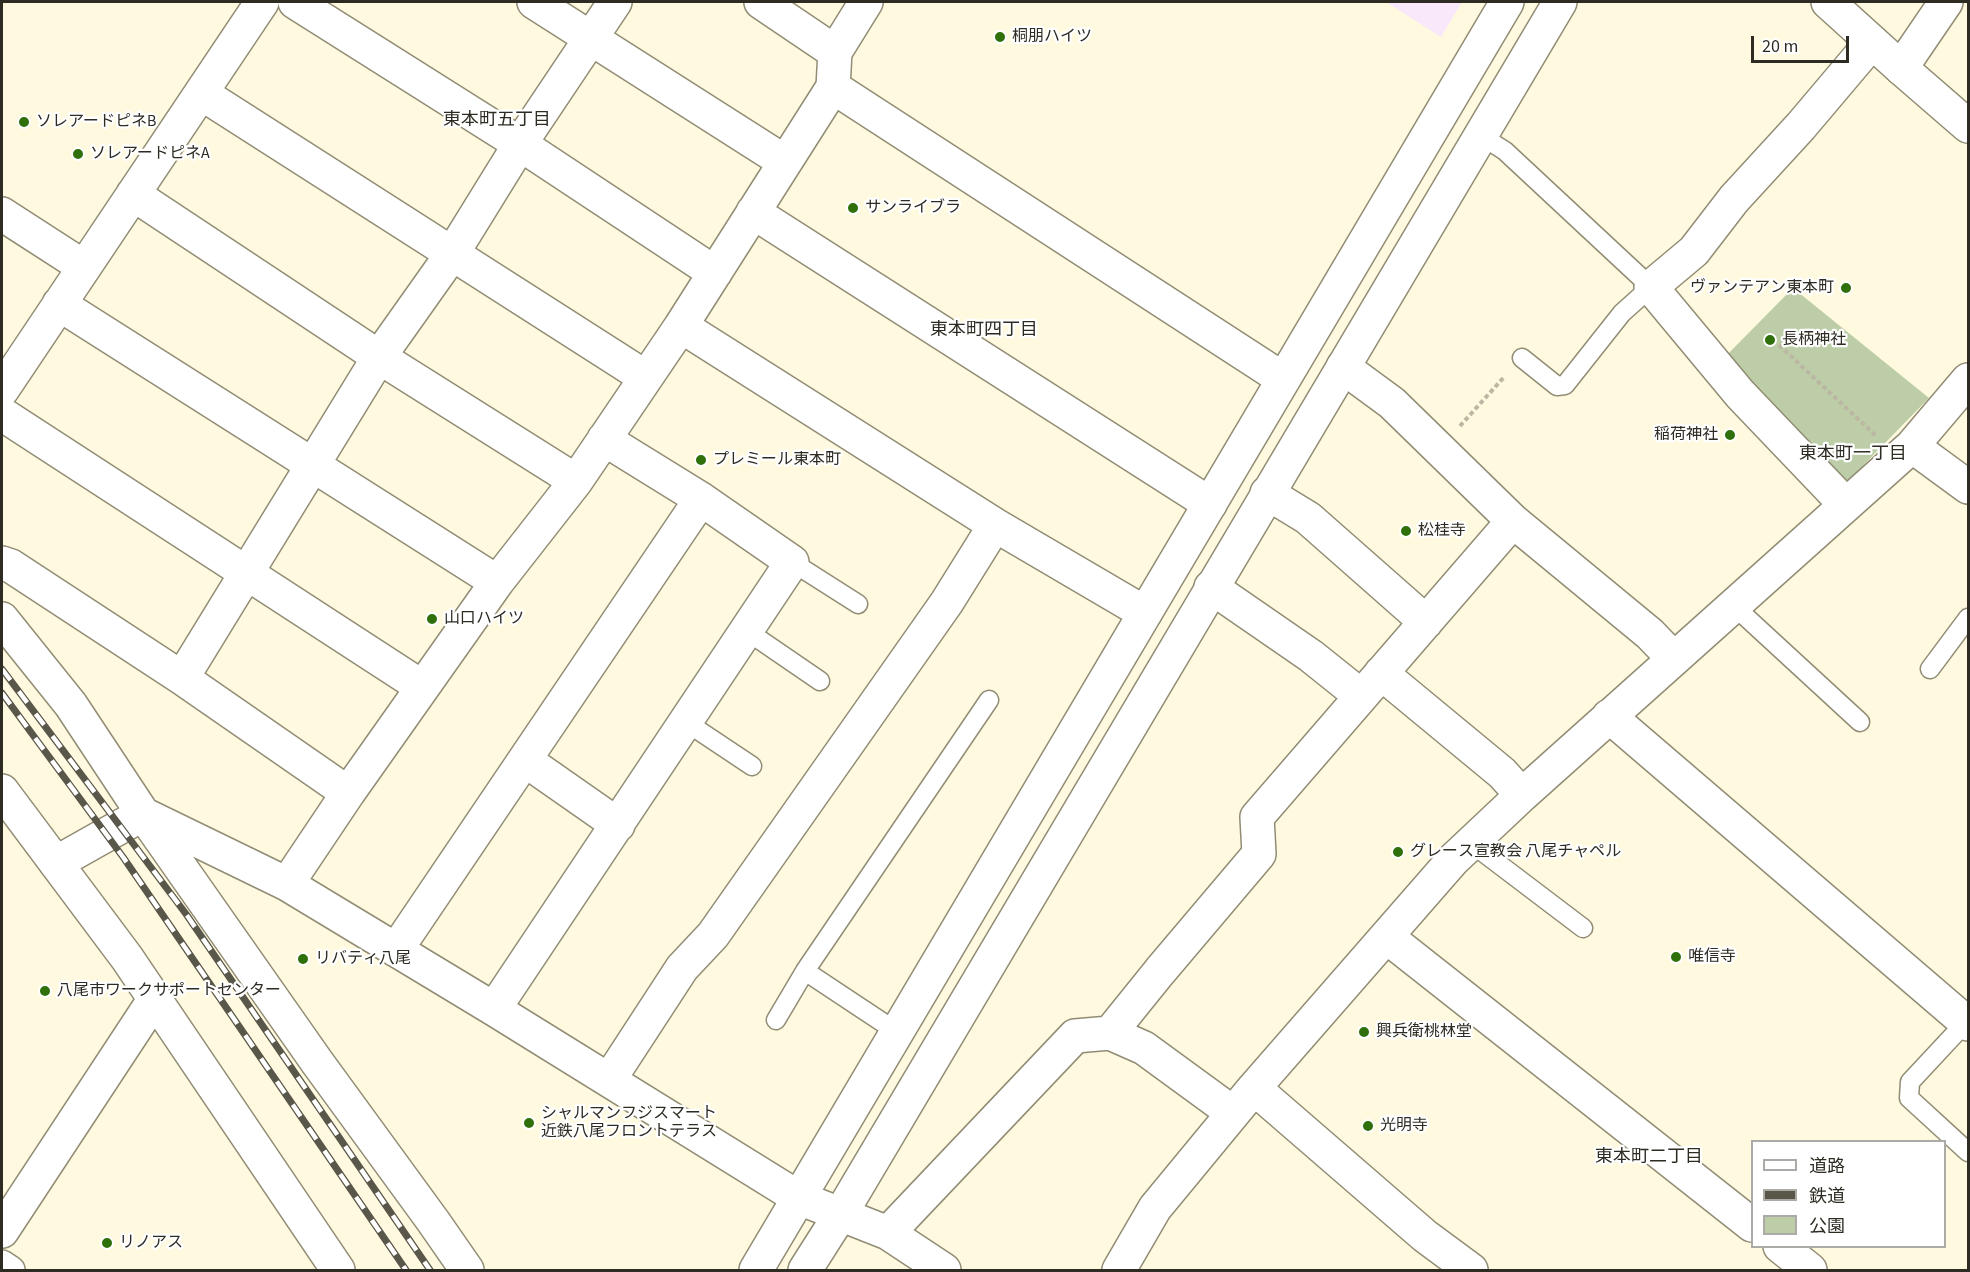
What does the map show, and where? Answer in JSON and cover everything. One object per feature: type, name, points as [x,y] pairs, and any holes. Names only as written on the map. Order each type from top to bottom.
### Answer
[{"type":"street","points":[[2,390],[262,2]]},
{"type":"street","points":[[295,2],[520,144],[715,273]]},
{"type":"street","points":[[534,2],[785,162]]},
{"type":"street","points":[[182,678],[379,357],[452,254],[520,144],[615,2]]},
{"type":"street","points":[[760,2],[835,52]]},
{"type":"street","points":[[288,884],[422,687],[498,582],[576,481],[681,326],[833,87],[835,52],[866,2]]},
{"type":"street","points":[[756,1270],[1507,2]]},
{"type":"street","points":[[805,1270],[840,1215],[1560,2]]},
{"type":"street","points":[[1828,2],[1968,126]]},
{"type":"street","points":[[1901,68],[1946,2]]},
{"type":"street","points":[[1846,505],[1740,394],[1651,287],[1694,250],[1734,199],[1801,126],[1872,42]]},
{"type":"street","points":[[833,87],[1283,379]]},
{"type":"street","points":[[201,93],[645,377]]},
{"type":"street","points":[[133,194],[379,357],[576,481]]},
{"type":"street","points":[[753,212],[1210,504]]},
{"type":"street","points":[[2,214],[84,267]]},
{"type":"street","points":[[59,304],[498,582]]},
{"type":"street","points":[[681,326],[995,525],[1145,613]]},
{"type":"street","points":[[1343,367],[1392,403],[1513,520],[1650,634],[1674,659]]},
{"type":"street","points":[[1119,1270],[1155,1208],[1254,1088],[1454,860],[1521,795],[1906,452],[1968,380]]},
{"type":"street","points":[[2,414],[422,687]]},
{"type":"street","points":[[494,1009],[792,562],[700,499],[604,439]]},
{"type":"street","points":[[1906,452],[1968,487]]},
{"type":"street","points":[[1267,493],[1308,518],[1426,622]]},
{"type":"street","points":[[396,950],[700,499]]},
{"type":"street","points":[[1110,1033],[1259,854],[1257,817],[1513,520]]},
{"type":"street","points":[[609,1080],[682,968],[713,935],[947,602],[995,525]]},
{"type":"street","points":[[2,563],[11,566],[182,678],[348,793]]},
{"type":"street","points":[[1211,587],[1311,656],[1371,685],[1502,773],[1521,795]]},
{"type":"street","points":[[2,619],[71,705],[143,814],[467,1270]]},
{"type":"street","points":[[1609,716],[1967,1023]]},
{"type":"street","points":[[525,760],[618,825]]},
{"type":"street","points":[[2,792],[127,958],[338,1270]]},
{"type":"street","points":[[56,863],[143,814]]},
{"type":"street","points":[[143,814],[288,884],[799,1198],[888,1233],[944,1270]]},
{"type":"street","points":[[1387,937],[1751,1224]]},
{"type":"street","points":[[2,1231],[154,1000]]},
{"type":"street","points":[[888,1233],[1076,1036],[1110,1033],[1144,1047],[1233,1113]]},
{"type":"street","points":[[1254,1088],[1425,1236],[1471,1270]]},
{"type":"street","points":[[1782,1248],[1810,1270]]},
{"type":"street","points":[[2,1264],[11,1270]]},
{"type":"lane","points":[[1480,135],[1505,151],[1651,287],[1622,313],[1565,385],[1557,386],[1522,358]]},
{"type":"lane","points":[[792,562],[858,604]]},
{"type":"lane","points":[[1734,606],[1860,722]]},
{"type":"lane","points":[[1930,669],[1968,618]]},
{"type":"lane","points":[[747,631],[820,681]]},
{"type":"lane","points":[[776,1020],[805,970],[989,700]]},
{"type":"lane","points":[[686,722],[752,766]]},
{"type":"lane","points":[[1471,843],[1582,928]]},
{"type":"lane","points":[[805,970],[897,1032]]},
{"type":"lane","points":[[1967,1023],[1910,1082],[1909,1098],[1968,1152]]},
{"type":"path","points":[[1779,345],[1906,452]]},
{"type":"path","points":[[1439,449],[1522,358]]},
{"type":"shaded area","points":[[1386,2],[1462,2],[1441,37]]},
{"type":"green space","points":[[1793,288],[1929,398],[1845,484],[1721,361]]},
{"type":"railway","points":[[2,669],[186,914],[430,1270]]},
{"type":"railway","points":[[2,693],[123,857],[406,1270]]},
{"type":"place","name":"桐朋ハイツ","points":[[1000,37]]},
{"type":"place","name":"ソレアードピネB","points":[[24,122]]},
{"type":"place","name":"ソレアードピネA","points":[[78,154]]},
{"type":"place","name":"サンライブラ","points":[[853,208]]},
{"type":"place","name":"ヴァンテアン東本町","points":[[1846,288]]},
{"type":"place","name":"長柄神社","points":[[1770,340]]},
{"type":"place","name":"稲荷神社","points":[[1730,435]]},
{"type":"place","name":"プレミール東本町","points":[[701,460]]},
{"type":"place","name":"松桂寺","points":[[1406,531]]},
{"type":"place","name":"山口ハイツ","points":[[432,619]]},
{"type":"place","name":"グレース宣教会 八尾チャペル","points":[[1398,852]]},
{"type":"place","name":"唯信寺","points":[[1676,957]]},
{"type":"place","name":"リバティ八尾","points":[[303,959]]},
{"type":"place","name":"八尾市ワークサポートセンター","points":[[45,991]]},
{"type":"place","name":"興兵衛桃林堂","points":[[1364,1032]]},
{"type":"place","name":"シャルマンフジスマート 近鉄八尾フロントテラス","points":[[529,1123]]},
{"type":"place","name":"光明寺","points":[[1368,1126]]},
{"type":"place","name":"リノアス","points":[[107,1243]]},
{"type":"district","name":"東本町五丁目","points":[[497,121]]},
{"type":"district","name":"東本町四丁目","points":[[984,331]]},
{"type":"district","name":"東本町一丁目","points":[[1853,455]]},
{"type":"district","name":"東本町二丁目","points":[[1649,1158]]}]
